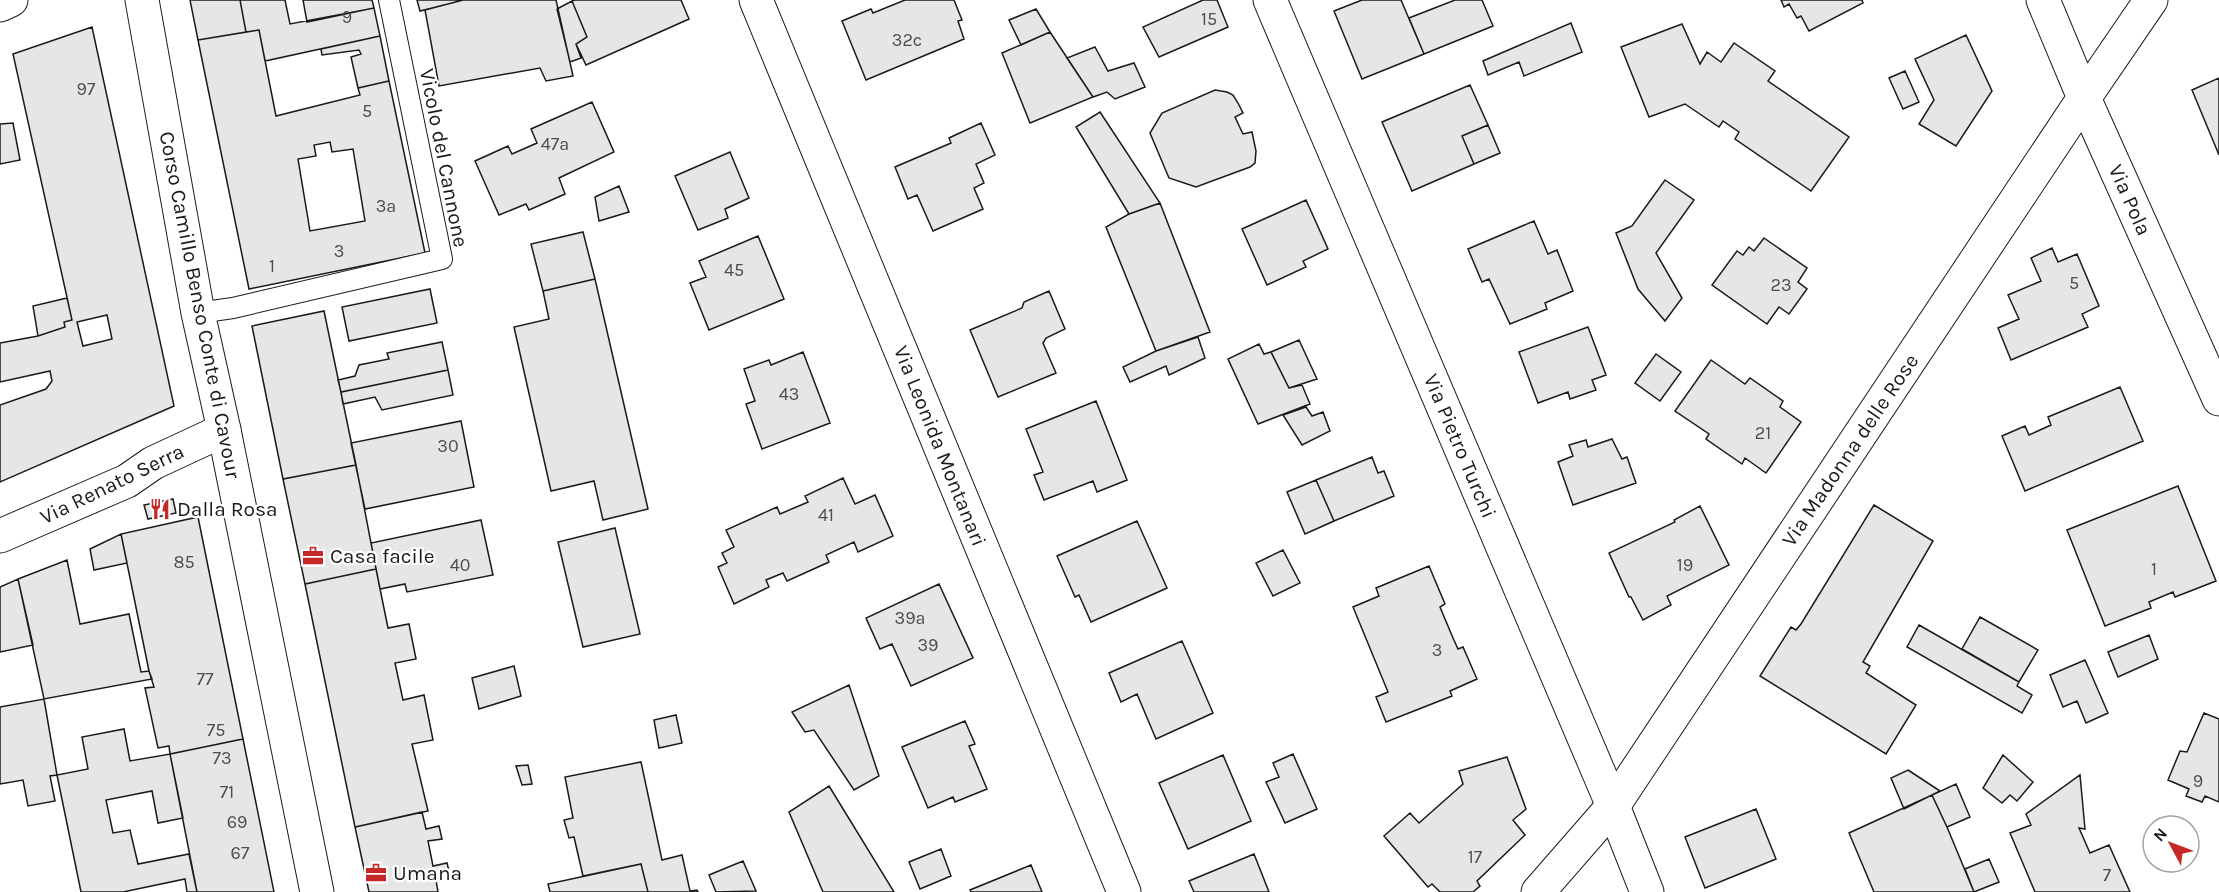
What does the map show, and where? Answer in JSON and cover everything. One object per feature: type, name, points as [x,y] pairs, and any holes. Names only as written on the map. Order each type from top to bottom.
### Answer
[{"type":"street","points":[[0,5],[11,0]]},
{"type":"street","name":"Corso Camillo Benso Conte di Cavour","points":[[142,0],[198,314],[224,430],[317,892]]},
{"type":"street","name":"Via Leonida Montanari","points":[[756,0],[1124,892]]},
{"type":"street","name":"Via Pietro Turchi","points":[[1270,0],[1613,806],[1647,892]]},
{"type":"street","name":"Via Pola","points":[[2043,0],[2084,98],[2219,399]]},
{"type":"street","name":"Via Madonna delle Rose","points":[[1538,892],[1613,806],[2151,0]]},
{"type":"street","name":"Via Renato Serra","points":[[0,536],[127,481],[153,463],[224,430]]},
{"type":"lane","name":"Vicolo del Cannone","points":[[198,314],[233,308],[442,259],[389,0]]},
{"type":"building","points":[[190,0],[240,0],[246,32],[198,40]]},
{"type":"building","points":[[240,0],[285,0],[290,24],[374,8],[380,36],[265,61],[259,30],[246,32]]},
{"type":"building","points":[[303,0],[372,0],[374,8],[307,22]]},
{"type":"building","points":[[417,0],[460,0],[460,1],[420,11]]},
{"type":"building","points":[[463,0],[556,0],[573,76],[546,81],[540,68],[439,86],[425,10]]},
{"type":"building","points":[[681,0],[689,19],[586,65],[576,44],[587,37],[572,1]]},
{"type":"building","points":[[905,0],[954,0],[962,20],[958,21],[964,39],[866,80],[842,21],[871,9],[873,13]]},
{"type":"building","points":[[1203,0],[1217,0],[1228,27],[1159,57],[1143,27]]},
{"type":"building","points":[[1362,0],[1401,0],[1424,54],[1362,79],[1334,11]]},
{"type":"building","points":[[1455,0],[1482,0],[1493,26],[1424,54],[1409,18]]},
{"type":"building","points":[[1781,0],[1862,0],[1863,3],[1809,31],[1801,16],[1797,18],[1789,4],[1784,7]]},
{"type":"building","points":[[572,1],[587,37],[576,44],[581,58],[570,62],[557,9]]},
{"type":"building","points":[[1036,9],[1050,32],[1021,45],[1009,20]]},
{"type":"building","points":[[1571,23],[1582,52],[1524,76],[1519,62],[1488,75],[1483,61]]},
{"type":"building","points":[[1682,24],[1700,64],[1707,52],[1721,62],[1734,43],[1775,71],[1768,81],[1849,137],[1811,191],[1735,139],[1739,132],[1723,121],[1719,127],[1685,104],[1649,117],[1621,47]]},
{"type":"building","points":[[92,27],[174,406],[0,482],[0,405],[46,389],[52,381],[50,371],[0,382],[0,343],[38,336],[65,327],[64,322],[72,320],[13,54]],"holes":[[[107,315],[112,339],[83,346],[77,322]]]},
{"type":"building","points":[[259,30],[276,116],[360,95],[358,88],[389,81],[425,253],[249,289],[198,40]],"holes":[[[330,142],[332,152],[353,149],[365,221],[310,231],[298,159],[316,156],[314,145]]]},
{"type":"building","points":[[1050,32],[1093,97],[1030,123],[1002,53]]},
{"type":"building","points":[[1966,35],[1992,91],[1956,146],[1919,124],[1934,100],[1915,59]]},
{"type":"building","points":[[380,36],[389,81],[358,88],[351,57],[361,54],[359,50],[322,55],[321,49]]},
{"type":"building","points":[[1095,47],[1108,71],[1134,63],[1145,87],[1115,99],[1107,92],[1093,97],[1067,58]]},
{"type":"building","points":[[1905,71],[1919,102],[1903,109],[1889,78]]},
{"type":"building","points":[[2219,78],[2219,155],[2192,90]]},
{"type":"building","points":[[1470,85],[1488,125],[1462,136],[1474,164],[1412,191],[1382,122]]},
{"type":"building","points":[[1215,90],[1233,95],[1238,103],[1243,113],[1235,117],[1243,134],[1252,132],[1256,151],[1255,163],[1250,167],[1196,187],[1169,178],[1150,133],[1162,113]]},
{"type":"building","points":[[592,102],[614,152],[559,178],[565,194],[529,210],[526,204],[499,215],[475,161],[508,146],[512,154],[537,143],[531,129]]},
{"type":"building","points":[[1100,112],[1160,203],[1129,214],[1076,127]]},
{"type":"building","points":[[13,123],[20,160],[0,164],[0,124]]},
{"type":"building","points":[[981,123],[995,155],[976,164],[984,183],[974,188],[983,209],[933,231],[917,195],[908,199],[895,167],[951,143],[949,138]]},
{"type":"building","points":[[1488,125],[1500,153],[1474,164],[1462,136]]},
{"type":"building","points":[[730,152],[749,198],[725,209],[728,218],[698,230],[675,176]]},
{"type":"building","points":[[1665,180],[1694,200],[1656,253],[1682,298],[1665,321],[1638,289],[1616,233],[1632,226]]},
{"type":"building","points":[[619,186],[629,212],[599,221],[595,197]]},
{"type":"building","points":[[1306,200],[1328,249],[1303,261],[1306,267],[1267,285],[1242,229]]},
{"type":"building","points":[[1160,203],[1210,332],[1156,351],[1106,227],[1129,214]]},
{"type":"building","points":[[1534,221],[1548,254],[1557,250],[1573,291],[1545,303],[1547,309],[1510,324],[1489,279],[1482,282],[1468,249]]},
{"type":"building","points":[[583,232],[595,279],[543,291],[531,244]]},
{"type":"building","points":[[758,236],[784,299],[709,330],[690,283],[706,277],[699,261]]},
{"type":"building","points":[[1764,238],[1807,268],[1798,282],[1807,289],[1789,314],[1779,307],[1767,324],[1712,285],[1737,251],[1743,255],[1749,247],[1754,251]]},
{"type":"building","points":[[2052,248],[2058,262],[2077,254],[2099,306],[2082,314],[2088,327],[2011,360],[1998,328],[2019,319],[2008,295],[2041,281],[2031,258]]},
{"type":"building","points":[[595,279],[648,509],[603,520],[594,481],[551,491],[514,327],[549,319],[543,291]]},
{"type":"building","points":[[430,289],[437,323],[349,341],[342,307]]},
{"type":"building","points":[[1049,291],[1065,329],[1046,338],[1043,343],[1056,373],[998,397],[970,330],[1022,308],[1024,302]]},
{"type":"building","points":[[67,298],[72,320],[64,322],[65,327],[38,336],[33,306]]},
{"type":"building","points":[[324,311],[356,465],[283,479],[252,326]]},
{"type":"building","points":[[1588,327],[1606,375],[1592,380],[1596,390],[1570,399],[1568,392],[1538,403],[1519,352]]},
{"type":"building","points":[[1198,337],[1205,358],[1169,375],[1166,366],[1130,382],[1123,367],[1156,351]]},
{"type":"building","points":[[1299,340],[1317,379],[1289,388],[1271,352]]},
{"type":"building","points":[[442,342],[448,370],[341,392],[338,380],[355,376],[359,365],[389,359],[387,353]]},
{"type":"building","points":[[1259,344],[1264,354],[1271,352],[1289,388],[1302,385],[1310,404],[1258,424],[1228,359]]},
{"type":"building","points":[[803,352],[830,423],[762,449],[746,404],[755,401],[744,369],[769,360],[771,365]]},
{"type":"building","points":[[1656,354],[1681,372],[1660,401],[1635,383]]},
{"type":"building","points":[[1711,360],[1745,384],[1750,378],[1783,401],[1780,407],[1801,422],[1766,473],[1745,458],[1742,464],[1706,439],[1709,434],[1675,411]]},
{"type":"building","points":[[448,370],[453,395],[382,410],[375,397],[343,404],[341,392]]},
{"type":"building","points":[[2120,387],[2143,441],[2025,491],[2002,436],[2025,426],[2029,435],[2051,425],[2048,417]]},
{"type":"building","points":[[1096,401],[1127,480],[1097,492],[1093,481],[1044,500],[1034,475],[1043,472],[1026,429]]},
{"type":"building","points":[[1306,407],[1312,416],[1323,412],[1330,431],[1302,445],[1283,415]]},
{"type":"building","points":[[461,421],[474,487],[365,509],[351,443]]},
{"type":"building","points":[[1612,439],[1622,459],[1627,457],[1636,483],[1573,505],[1558,462],[1573,456],[1569,445],[1586,440],[1588,447]]},
{"type":"building","points":[[1372,457],[1378,473],[1384,471],[1394,496],[1334,521],[1316,480]]},
{"type":"building","points":[[356,465],[376,569],[305,584],[283,479]]},
{"type":"building","points":[[843,478],[855,504],[875,495],[893,536],[858,552],[854,542],[826,555],[829,562],[787,581],[783,573],[766,580],[769,587],[734,604],[718,567],[727,563],[722,553],[734,547],[726,530],[777,507],[780,514],[808,502],[805,496]]},
{"type":"building","points":[[1316,480],[1334,521],[1305,534],[1287,492]]},
{"type":"building","points":[[2178,486],[2216,581],[2175,597],[2173,592],[2149,602],[2151,608],[2105,626],[2067,530]]},
{"type":"building","name":"Dalla Rosa","points":[[173,499],[176,513],[148,519],[144,505]]},
{"type":"building","points":[[1874,505],[1933,541],[1863,662],[1870,666],[1866,673],[1916,705],[1886,754],[1760,676],[1791,627],[1796,630],[1801,624]]},
{"type":"building","points":[[1700,506],[1729,565],[1667,596],[1671,605],[1643,620],[1629,597],[1609,553],[1675,522],[1674,520]]},
{"type":"building","points":[[198,517],[243,739],[170,754],[169,746],[158,748],[145,688],[154,687],[121,534]]},
{"type":"building","points":[[481,520],[493,575],[407,592],[405,584],[380,589],[371,543]]},
{"type":"building","points":[[1137,521],[1167,588],[1091,622],[1079,595],[1075,597],[1057,556]]},
{"type":"building","points":[[615,528],[640,634],[583,647],[558,542]]},
{"type":"building","points":[[121,534],[127,563],[94,570],[90,549]]},
{"type":"building","points":[[1283,550],[1300,583],[1273,596],[1256,563]]},
{"type":"building","points":[[67,560],[80,624],[129,614],[141,672],[149,671],[152,679],[44,699],[18,579]]},
{"type":"building","points":[[1429,566],[1445,604],[1440,607],[1453,638],[1458,649],[1463,647],[1477,679],[1450,691],[1452,696],[1386,722],[1376,697],[1388,692],[1353,607],[1379,596],[1376,588]]},
{"type":"building","points":[[376,569],[388,628],[409,624],[416,659],[395,663],[403,700],[424,695],[433,740],[412,744],[428,811],[355,827],[305,584]]},
{"type":"building","points":[[18,579],[33,645],[0,652],[0,587]]},
{"type":"building","points":[[939,584],[973,658],[911,686],[892,644],[880,649],[866,618]]},
{"type":"building","points":[[1980,617],[2038,650],[2019,682],[1962,649]]},
{"type":"building","points":[[1919,625],[2019,682],[2017,686],[2032,695],[2022,713],[1907,647]]},
{"type":"building","points":[[2149,635],[2158,659],[2118,677],[2108,652]]},
{"type":"building","points":[[1182,641],[1213,713],[1156,739],[1137,694],[1121,702],[1109,673]]},
{"type":"building","points":[[2085,660],[2108,713],[2086,723],[2077,701],[2063,707],[2050,675]]},
{"type":"building","points":[[514,666],[521,696],[479,709],[472,678]]},
{"type":"building","points":[[849,685],[879,776],[854,790],[814,730],[805,732],[792,712]]},
{"type":"building","points":[[44,699],[57,775],[50,776],[55,801],[28,806],[23,780],[0,784],[0,707]]},
{"type":"building","points":[[2204,713],[2219,719],[2219,802],[2205,796],[2202,802],[2186,796],[2189,789],[2168,780],[2180,751],[2187,752]]},
{"type":"building","points":[[676,715],[682,743],[659,748],[654,720]]},
{"type":"building","points":[[965,721],[975,744],[969,746],[987,789],[955,802],[953,797],[928,808],[902,747]]},
{"type":"building","points":[[124,729],[130,761],[170,754],[183,818],[158,823],[152,791],[106,800],[113,833],[130,830],[138,864],[189,854],[197,892],[187,892],[185,879],[123,892],[81,892],[57,775],[88,769],[82,737]]},
{"type":"building","points":[[243,739],[274,892],[197,892],[170,754]]},
{"type":"building","points":[[1293,754],[1317,809],[1285,823],[1266,782],[1279,777],[1273,763]]},
{"type":"building","points":[[1223,755],[1251,821],[1188,849],[1159,783]]},
{"type":"building","points":[[2003,755],[2033,782],[2017,801],[2010,795],[2002,803],[1983,788]]},
{"type":"building","points":[[1507,757],[1526,809],[1513,820],[1525,835],[1477,881],[1480,886],[1473,892],[1440,892],[1432,884],[1428,887],[1384,836],[1410,813],[1419,823],[1463,784],[1459,771]]},
{"type":"building","points":[[641,762],[662,860],[682,855],[690,891],[697,890],[698,892],[648,892],[641,864],[583,876],[574,837],[569,838],[564,820],[573,818],[565,777]]},
{"type":"building","points":[[528,765],[532,784],[522,785],[516,766]]},
{"type":"building","points":[[1908,770],[1940,791],[1904,809],[1891,778]]},
{"type":"building","points":[[2080,775],[2085,829],[2079,828],[2090,853],[2109,845],[2130,892],[2035,892],[2010,833],[2031,825],[2026,814]]},
{"type":"building","points":[[1956,784],[1970,817],[1947,827],[1932,795]]},
{"type":"building","points":[[829,786],[894,892],[823,892],[789,812]]},
{"type":"building","points":[[1932,795],[1974,892],[1874,892],[1849,833]]},
{"type":"building","points":[[1756,809],[1776,859],[1705,888],[1685,837]]},
{"type":"building","points":[[422,812],[426,829],[439,826],[442,839],[428,841],[433,866],[447,863],[449,871],[435,874],[438,892],[369,892],[355,827]]},
{"type":"building","points":[[941,849],[951,876],[920,889],[909,862]]},
{"type":"building","points":[[1254,854],[1269,892],[1194,892],[1189,881]]},
{"type":"building","points":[[1989,859],[1999,882],[1974,892],[1965,869]]},
{"type":"building","points":[[743,861],[756,891],[716,892],[709,875]]},
{"type":"building","points":[[641,864],[648,892],[550,892],[548,884]]},
{"type":"building","points":[[1031,865],[1042,892],[971,892],[970,890]]},
{"type":"place","name":"Dalla Rosa","points":[[160,509]]},
{"type":"place","name":"Casa facile","points":[[313,556]]},
{"type":"place","name":"Umana","points":[[376,873]]}]
